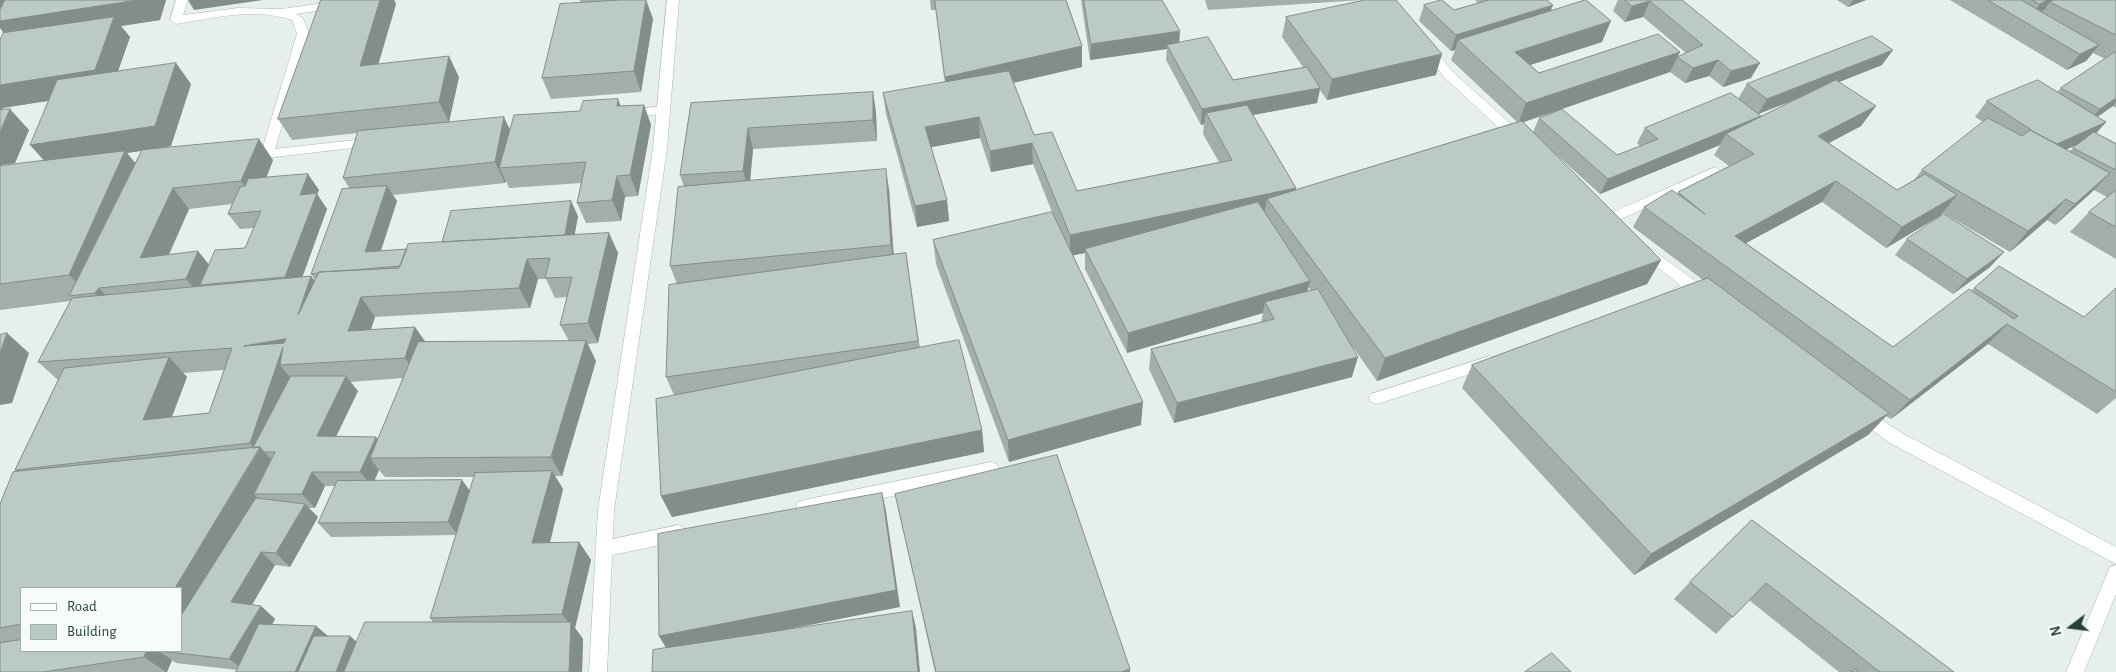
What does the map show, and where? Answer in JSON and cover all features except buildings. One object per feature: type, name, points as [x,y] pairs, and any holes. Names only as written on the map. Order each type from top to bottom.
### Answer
[{"type":"street","points":[[182,0],[176,20],[265,10],[284,12],[371,0]]},
{"type":"street","points":[[598,672],[606,510],[660,150],[673,0]]},
{"type":"street","points":[[267,154],[303,34],[297,18],[284,12]]},
{"type":"street","points":[[1419,38],[1448,74],[1527,147]]},
{"type":"street","points":[[614,116],[663,110]]},
{"type":"street","points":[[238,157],[386,141]]},
{"type":"street","points":[[1607,220],[1715,172]]},
{"type":"street","points":[[1593,206],[1607,220],[1709,299]]},
{"type":"street","points":[[1666,298],[1693,287]]},
{"type":"street","points":[[1377,398],[1500,359]]},
{"type":"street","points":[[1849,403],[1896,438],[2116,556]]},
{"type":"street","points":[[788,511],[991,469]]},
{"type":"street","points":[[604,548],[691,531]]},
{"type":"street","points":[[2075,672],[2116,573]]}]
